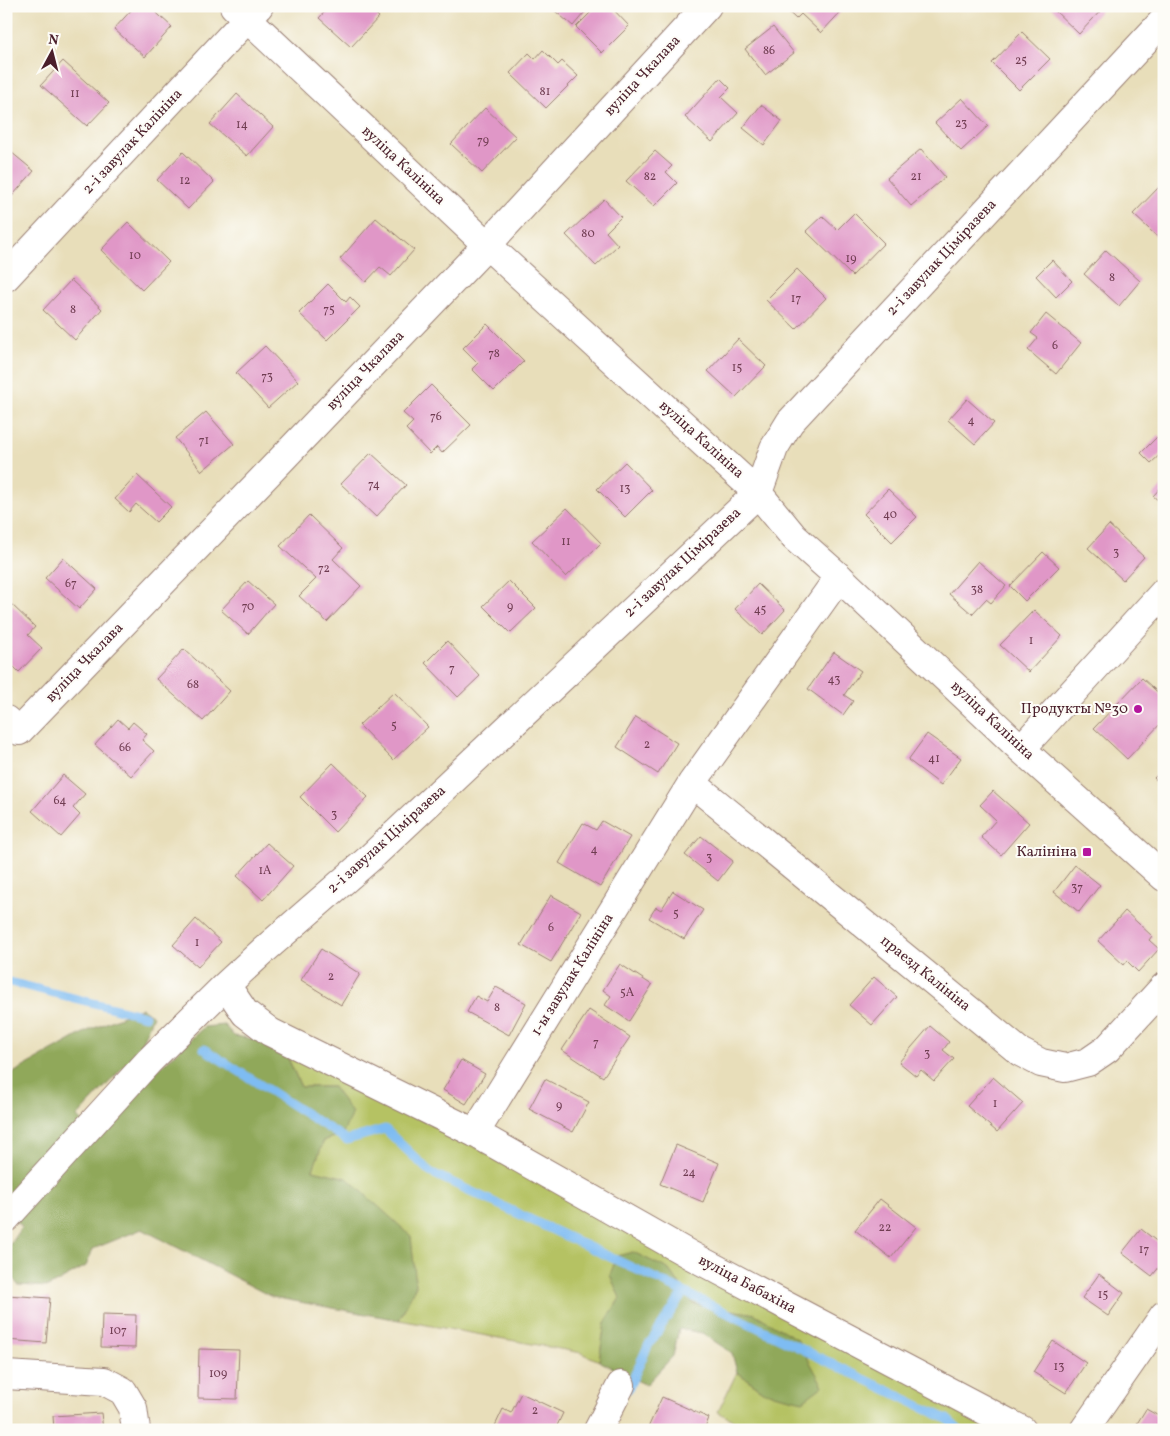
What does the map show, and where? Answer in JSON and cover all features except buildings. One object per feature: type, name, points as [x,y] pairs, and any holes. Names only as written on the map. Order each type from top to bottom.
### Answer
[{"type":"street","name":"вуліца Чкалава","points":[[13,725],[280,461],[487,244],[707,6]]},
{"type":"street","name":"вуліца Калініна","points":[[247,10],[487,244],[758,492],[794,537],[1022,749],[1164,877]]},
{"type":"street","name":"2-і завулак Калініна","points":[[6,277],[247,10]]},
{"type":"street","name":"2-і завулак Ціміразева","points":[[6,1218],[149,1061],[226,985],[370,858],[758,492],[774,448],[790,422],[1164,20]]},
{"type":"street","name":"1-ы завулак Калініна","points":[[475,1133],[692,782],[839,577]]},
{"type":"street","points":[[1022,749],[1164,592]]},
{"type":"street","name":"праезд Калініна","points":[[692,782],[1020,1052],[1041,1063],[1065,1068],[1088,1062],[1107,1049],[1164,987]]},
{"type":"street","points":[[226,985],[245,1013],[270,1032],[475,1133]]},
{"type":"street","name":"вуліца Бабахіна","points":[[475,1133],[692,1256],[1022,1430]]},
{"type":"street","points":[[1084,1430],[1164,1315]]},
{"type":"street","points":[[6,1375],[104,1381],[123,1391],[133,1408],[136,1430]]},
{"type":"street","points":[[598,1430],[621,1385]]},
{"type":"green space","points":[[142,1008],[153,1016],[138,1051],[77,1117],[97,1136],[151,1076],[204,1027],[224,1025],[234,1036],[260,1040],[285,1052],[301,1087],[333,1087],[352,1113],[342,1135],[324,1140],[313,1170],[347,1178],[411,1236],[416,1285],[399,1320],[272,1297],[142,1229],[93,1249],[86,1266],[48,1287],[18,1285],[6,1268],[6,1250],[22,1226],[6,1215],[6,1077],[85,1032]]},
{"type":"green space","points":[[285,1052],[469,1144],[1006,1430],[751,1430],[718,1412],[737,1372],[765,1392],[755,1314],[694,1304],[668,1269],[620,1298],[605,1323],[599,1361],[582,1353],[399,1320],[416,1285],[347,1178],[312,1170],[324,1140],[342,1135],[333,1087],[301,1087]]},
{"type":"green space","points":[[633,1252],[668,1269],[694,1304],[755,1314],[797,1339],[823,1386],[803,1401],[765,1392],[737,1372],[732,1353],[702,1333],[679,1329],[673,1356],[646,1385],[599,1361],[605,1323],[620,1298],[610,1275],[617,1256]]},
{"type":"waterway","points":[[6,981],[145,1016]]},
{"type":"waterway","points":[[204,1049],[347,1140],[385,1129],[430,1172],[947,1419],[959,1430]]},
{"type":"waterway","points":[[628,1389],[648,1346],[684,1292]]},
{"type":"place","name":"Продукты №30","points":[[1138,709]]},
{"type":"place","name":"Калініна","points":[[1087,852]]}]
